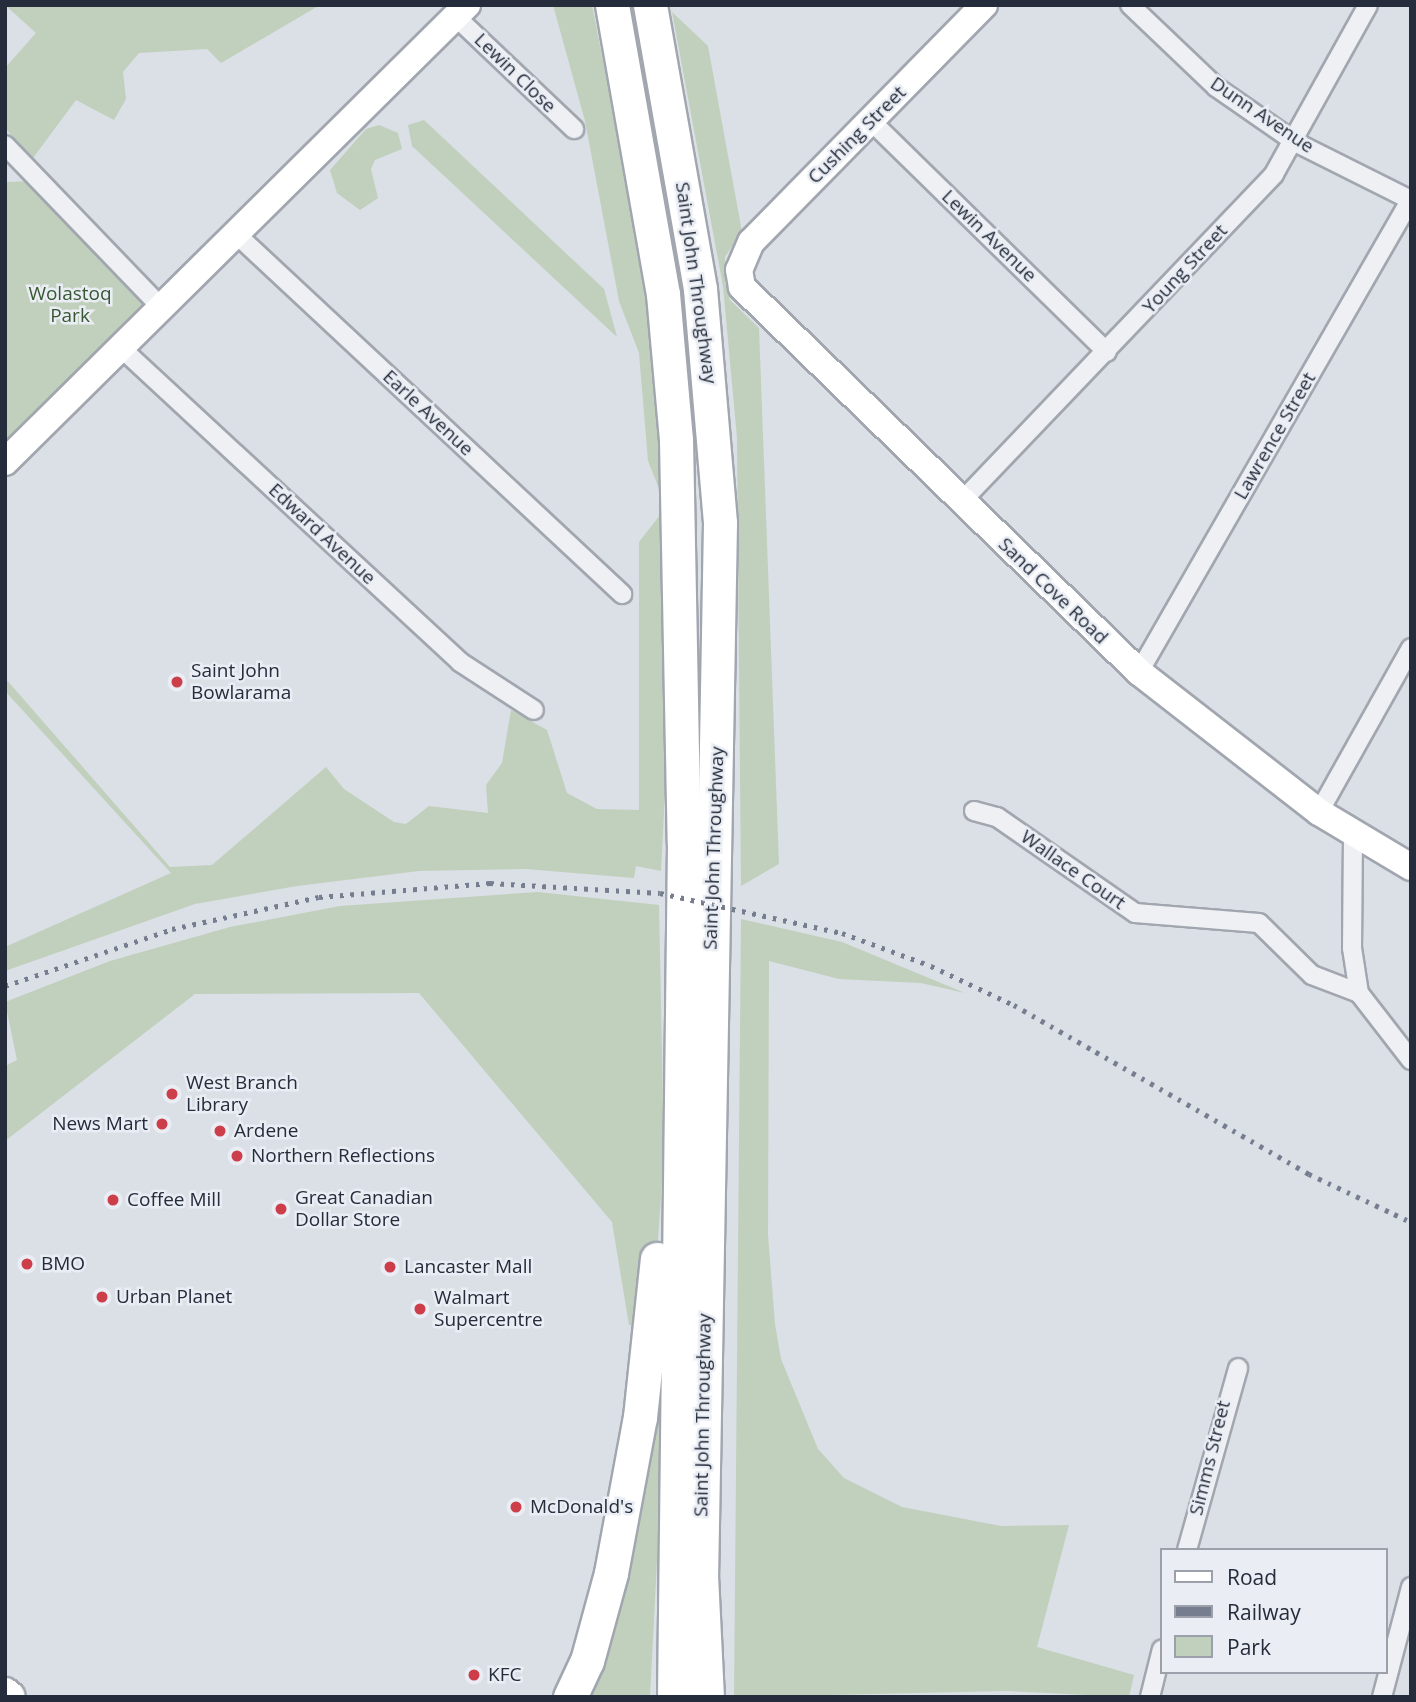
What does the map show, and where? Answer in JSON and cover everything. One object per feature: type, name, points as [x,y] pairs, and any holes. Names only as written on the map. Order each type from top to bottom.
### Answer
[{"type":"highway","name":"Saint John Throughway","points":[[612,5],[634,105],[671,364],[681,652],[681,981],[674,1697]]},
{"type":"highway","name":"Saint John Throughway","points":[[650,5],[702,300],[720,523],[701,1575],[708,1697]]},
{"type":"highway","points":[[570,1697],[602,1613],[640,1417],[681,981]]},
{"type":"main road","points":[[5,1693],[10,1697]]},
{"type":"street","name":"Cushing Street","points":[[739,270],[751,242],[984,5]]},
{"type":"street","name":"Dunn Avenue","points":[[1130,5],[1216,87],[1295,142],[1411,199]]},
{"type":"street","name":"Young Street","points":[[961,502],[1274,174],[1295,142],[1368,5]]},
{"type":"street","name":"Lewin Close","points":[[461,11],[574,130]]},
{"type":"street","points":[[5,462],[159,305],[461,11]]},
{"type":"street","name":"Lewin Avenue","points":[[871,121],[1107,352]]},
{"type":"street","points":[[5,145],[159,305]]},
{"type":"street","name":"Lawrence Street","points":[[1139,672],[1411,199]]},
{"type":"street","name":"Earle Avenue","points":[[234,232],[622,594]]},
{"type":"street","name":"Sand Cove Road","points":[[739,270],[752,302],[1139,672],[1319,812],[1353,835],[1411,867]]},
{"type":"street","name":"Edward Avenue","points":[[119,346],[467,669],[534,710]]},
{"type":"street","points":[[1319,812],[1411,648]]},
{"type":"street","name":"Wallace Court","points":[[974,811],[997,817],[1135,913],[1259,923],[1312,975],[1359,993]]},
{"type":"street","points":[[1353,835],[1352,948],[1359,993],[1411,1060]]},
{"type":"street","name":"Simms Street","points":[[1188,1548],[1238,1368]]},
{"type":"street","points":[[1382,1697],[1411,1587]]},
{"type":"street","points":[[1150,1697],[1160,1657]]},
{"type":"green space","points":[[5,5],[320,5],[221,63],[207,49],[139,53],[123,72],[126,99],[114,120],[76,100],[33,158],[5,128],[5,68],[36,33]]},
{"type":"green space","points":[[553,5],[592,5],[647,283],[661,432],[668,733],[661,871],[636,866],[634,878],[526,869],[419,871],[297,886],[195,904],[5,971],[5,947],[171,873],[5,691],[5,678],[170,867],[212,865],[326,767],[344,789],[394,822],[406,824],[429,806],[488,813],[486,785],[502,763],[511,710],[547,730],[567,793],[597,809],[639,810],[639,542],[660,515],[662,496],[648,461],[639,353],[619,301],[585,121]]},
{"type":"green space","points":[[672,12],[708,46],[742,232],[725,257],[725,282],[730,300],[759,328],[779,864],[741,886],[737,438],[723,286]]},
{"type":"green space","points":[[424,120],[604,289],[617,337],[412,146],[408,125]]},
{"type":"green space","points":[[379,125],[398,133],[402,149],[375,160],[371,169],[378,198],[360,210],[337,193],[330,170],[366,129]]},
{"type":"green space","name":"Wolastoq Park","points":[[40,181],[159,305],[5,462],[5,182]]},
{"type":"green space","points":[[538,892],[659,905],[664,1153],[652,1325],[629,1325],[612,1222],[419,993],[195,994],[5,1141],[5,1066],[17,1060],[5,1002],[110,961],[230,927],[340,906]]},
{"type":"green space","points":[[741,919],[842,942],[965,993],[921,983],[839,979],[769,961],[768,1235],[775,1324],[781,1359],[818,1449],[844,1478],[902,1507],[1001,1526],[1069,1525],[1037,1647],[1134,1675],[1129,1697],[1006,1691],[734,1697]]},
{"type":"green space","points":[[652,1397],[665,1403],[650,1697],[584,1697]]},
{"type":"railway","points":[[5,986],[172,929],[319,897],[490,883],[660,893],[842,933],[931,966],[1014,1005],[1309,1174],[1411,1222]]},
{"type":"place","name":"Saint John Bowlarama","points":[[177,682]]},
{"type":"place","name":"West Branch Library","points":[[172,1094]]},
{"type":"place","name":"News Mart","points":[[162,1124]]},
{"type":"place","name":"Ardene","points":[[220,1131]]},
{"type":"place","name":"Northern Reflections","points":[[237,1156]]},
{"type":"place","name":"Coffee Mill","points":[[113,1200]]},
{"type":"place","name":"Great Canadian Dollar Store","points":[[281,1209]]},
{"type":"place","name":"BMO","points":[[27,1264]]},
{"type":"place","name":"Lancaster Mall","points":[[390,1267]]},
{"type":"place","name":"Urban Planet","points":[[102,1297]]},
{"type":"place","name":"Walmart Supercentre","points":[[420,1309]]},
{"type":"place","name":"McDonald's","points":[[516,1507]]},
{"type":"place","name":"KFC","points":[[474,1675]]}]
